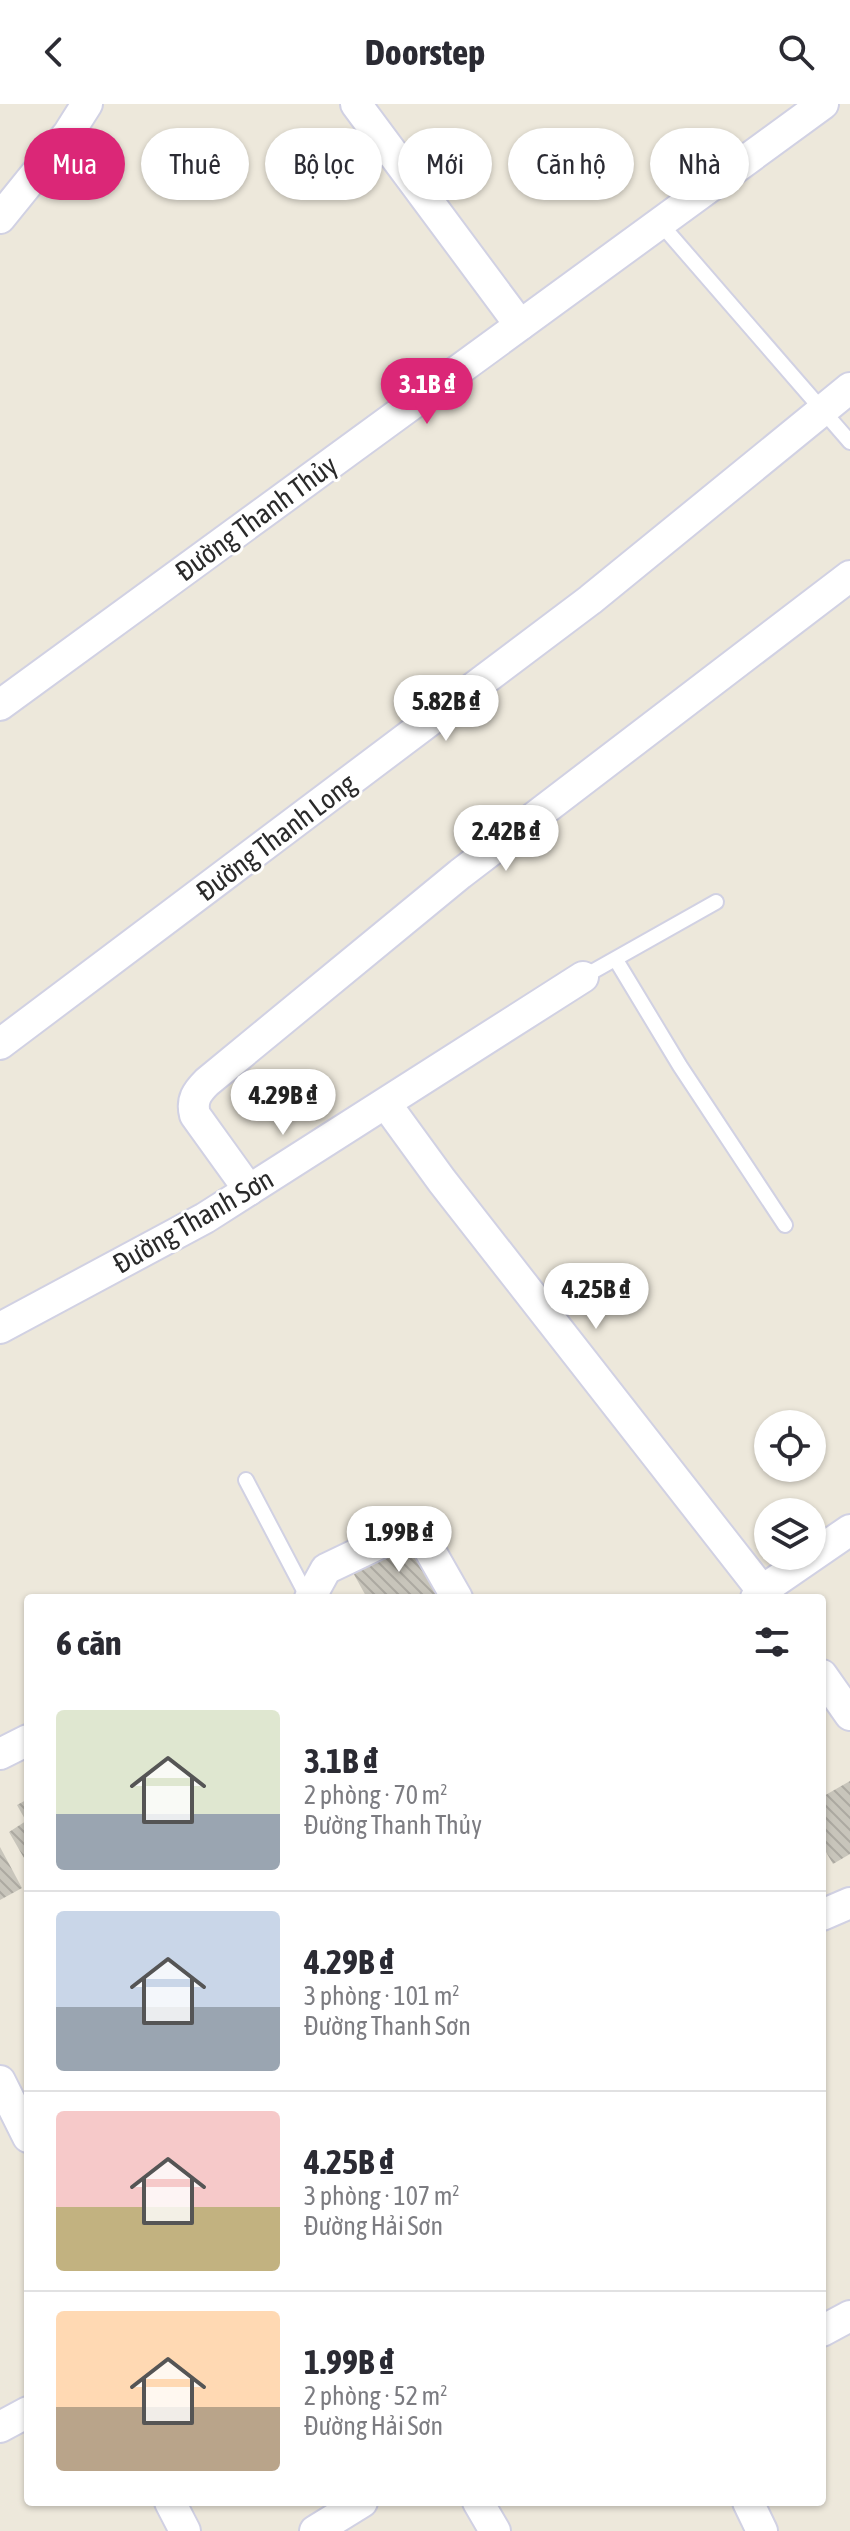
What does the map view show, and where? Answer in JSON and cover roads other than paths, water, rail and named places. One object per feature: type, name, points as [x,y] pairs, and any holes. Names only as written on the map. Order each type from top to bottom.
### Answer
[{"type":"street","points":[[0,218],[68,134],[87,104]]},
{"type":"street","points":[[356,104],[520,325]]},
{"type":"street","name":"Đường Thanh Thủy","points":[[0,705],[823,104]]},
{"type":"street","name":"Đường Thanh Long","points":[[0,1044],[590,600],[850,388]]},
{"type":"street","points":[[249,1190],[195,1115],[195,1097],[207,1082],[460,874],[850,576]]},
{"type":"street","name":"Đường Thanh Sơn","points":[[0,1328],[205,1218],[583,977]]},
{"type":"street","points":[[386,1104],[761,1594]]},
{"type":"street","points":[[311,1594],[326,1569],[416,1526],[455,1594]]},
{"type":"street","points":[[763,1594],[850,1530]]},
{"type":"street","points":[[826,1681],[850,1715]]},
{"type":"street","points":[[0,1754],[24,1742]]},
{"type":"street","points":[[826,1913],[850,1903]]},
{"type":"street","points":[[0,2081],[24,2129]]},
{"type":"street","points":[[826,2329],[850,2316]]},
{"type":"street","points":[[0,2427],[24,2414]]},
{"type":"street","points":[[172,2506],[185,2531]]},
{"type":"street","points":[[315,2531],[356,2506]]},
{"type":"street","points":[[480,2506],[495,2531]]},
{"type":"street","points":[[750,2506],[762,2531]]},
{"type":"lane","points":[[660,223],[850,442]]},
{"type":"lane","points":[[583,977],[716,902]]},
{"type":"lane","points":[[616,960],[680,1066],[785,1225]]},
{"type":"lane","points":[[246,1480],[307,1594]]}]
